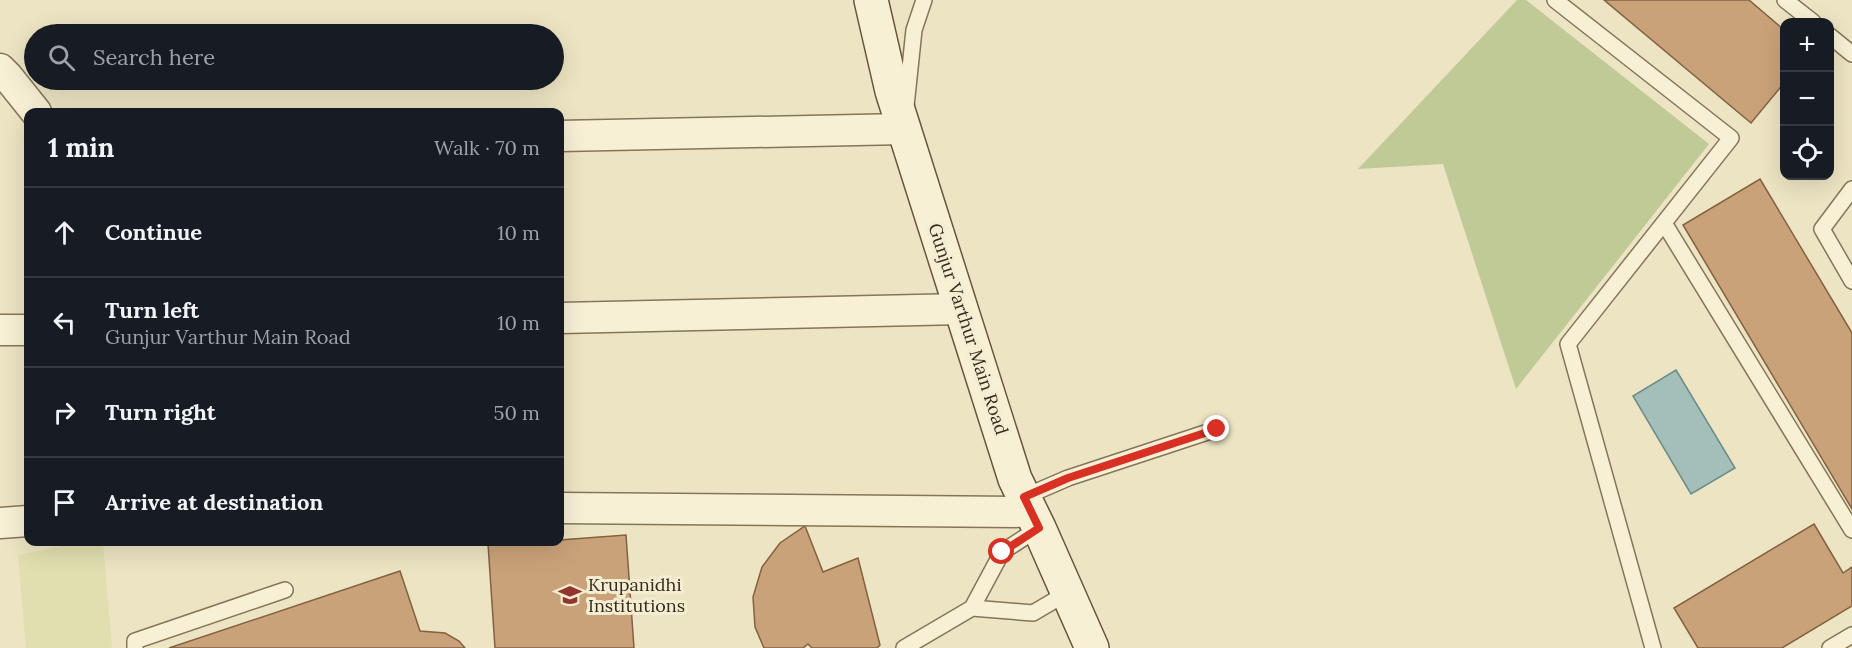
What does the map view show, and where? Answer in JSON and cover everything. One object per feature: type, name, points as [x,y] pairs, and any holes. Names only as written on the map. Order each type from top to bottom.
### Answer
[{"type":"main road","name":"Gunjur Varthur Main Road","points":[[871,0],[892,92],[1015,479],[1092,648]]},
{"type":"street","points":[[0,69],[33,108]]},
{"type":"street","points":[[564,136],[904,129]]},
{"type":"street","points":[[564,318],[962,309]]},
{"type":"street","points":[[0,330],[24,330]]},
{"type":"street","points":[[564,508],[1031,512]]},
{"type":"street","points":[[0,523],[24,521]]},
{"type":"lane","points":[[904,129],[914,30],[924,0]]},
{"type":"lane","points":[[1555,0],[1731,138],[1568,344],[1653,648]]},
{"type":"lane","points":[[1785,0],[1808,18]]},
{"type":"lane","points":[[1834,39],[1852,54]]},
{"type":"lane","points":[[1852,189],[1822,229],[1852,281]]},
{"type":"lane","points":[[1664,223],[1852,530]]},
{"type":"lane","points":[[904,648],[972,608],[1002,552],[1031,512],[1068,478],[1217,429]]},
{"type":"lane","points":[[135,648],[135,640],[285,590]]},
{"type":"lane","points":[[972,608],[1033,613],[1067,593]]},
{"type":"lane","points":[[1830,648],[1852,636]]},
{"type":"shaded area","points":[[62,546],[103,546],[112,648],[26,648],[18,555]]},
{"type":"green space","points":[[1517,0],[1526,0],[1709,144],[1516,389],[1443,164],[1358,169]]},
{"type":"water","points":[[1676,370],[1735,468],[1691,494],[1633,396]]},
{"type":"building","points":[[1604,0],[1749,0],[1780,27],[1780,88],[1751,123]]},
{"type":"building","points":[[1760,179],[1852,333],[1852,509],[1683,225]]},
{"type":"building","points":[[1814,524],[1843,573],[1852,567],[1852,606],[1782,648],[1698,648],[1674,608]]},
{"type":"building","points":[[805,526],[823,572],[858,558],[880,645],[877,648],[812,648],[808,644],[803,648],[764,648],[755,627],[753,597],[762,567],[780,543]]},
{"type":"building","points":[[626,535],[634,648],[495,648],[488,546],[564,546],[564,540]]},
{"type":"building","points":[[400,571],[420,631],[445,633],[459,641],[465,648],[169,648]]},
{"type":"place","name":"Krupanidhi Institutions","points":[[570,595]]},
{"type":"route","points":[[1002,552],[1039,528],[1024,497],[1068,478],[1217,429]]}]
